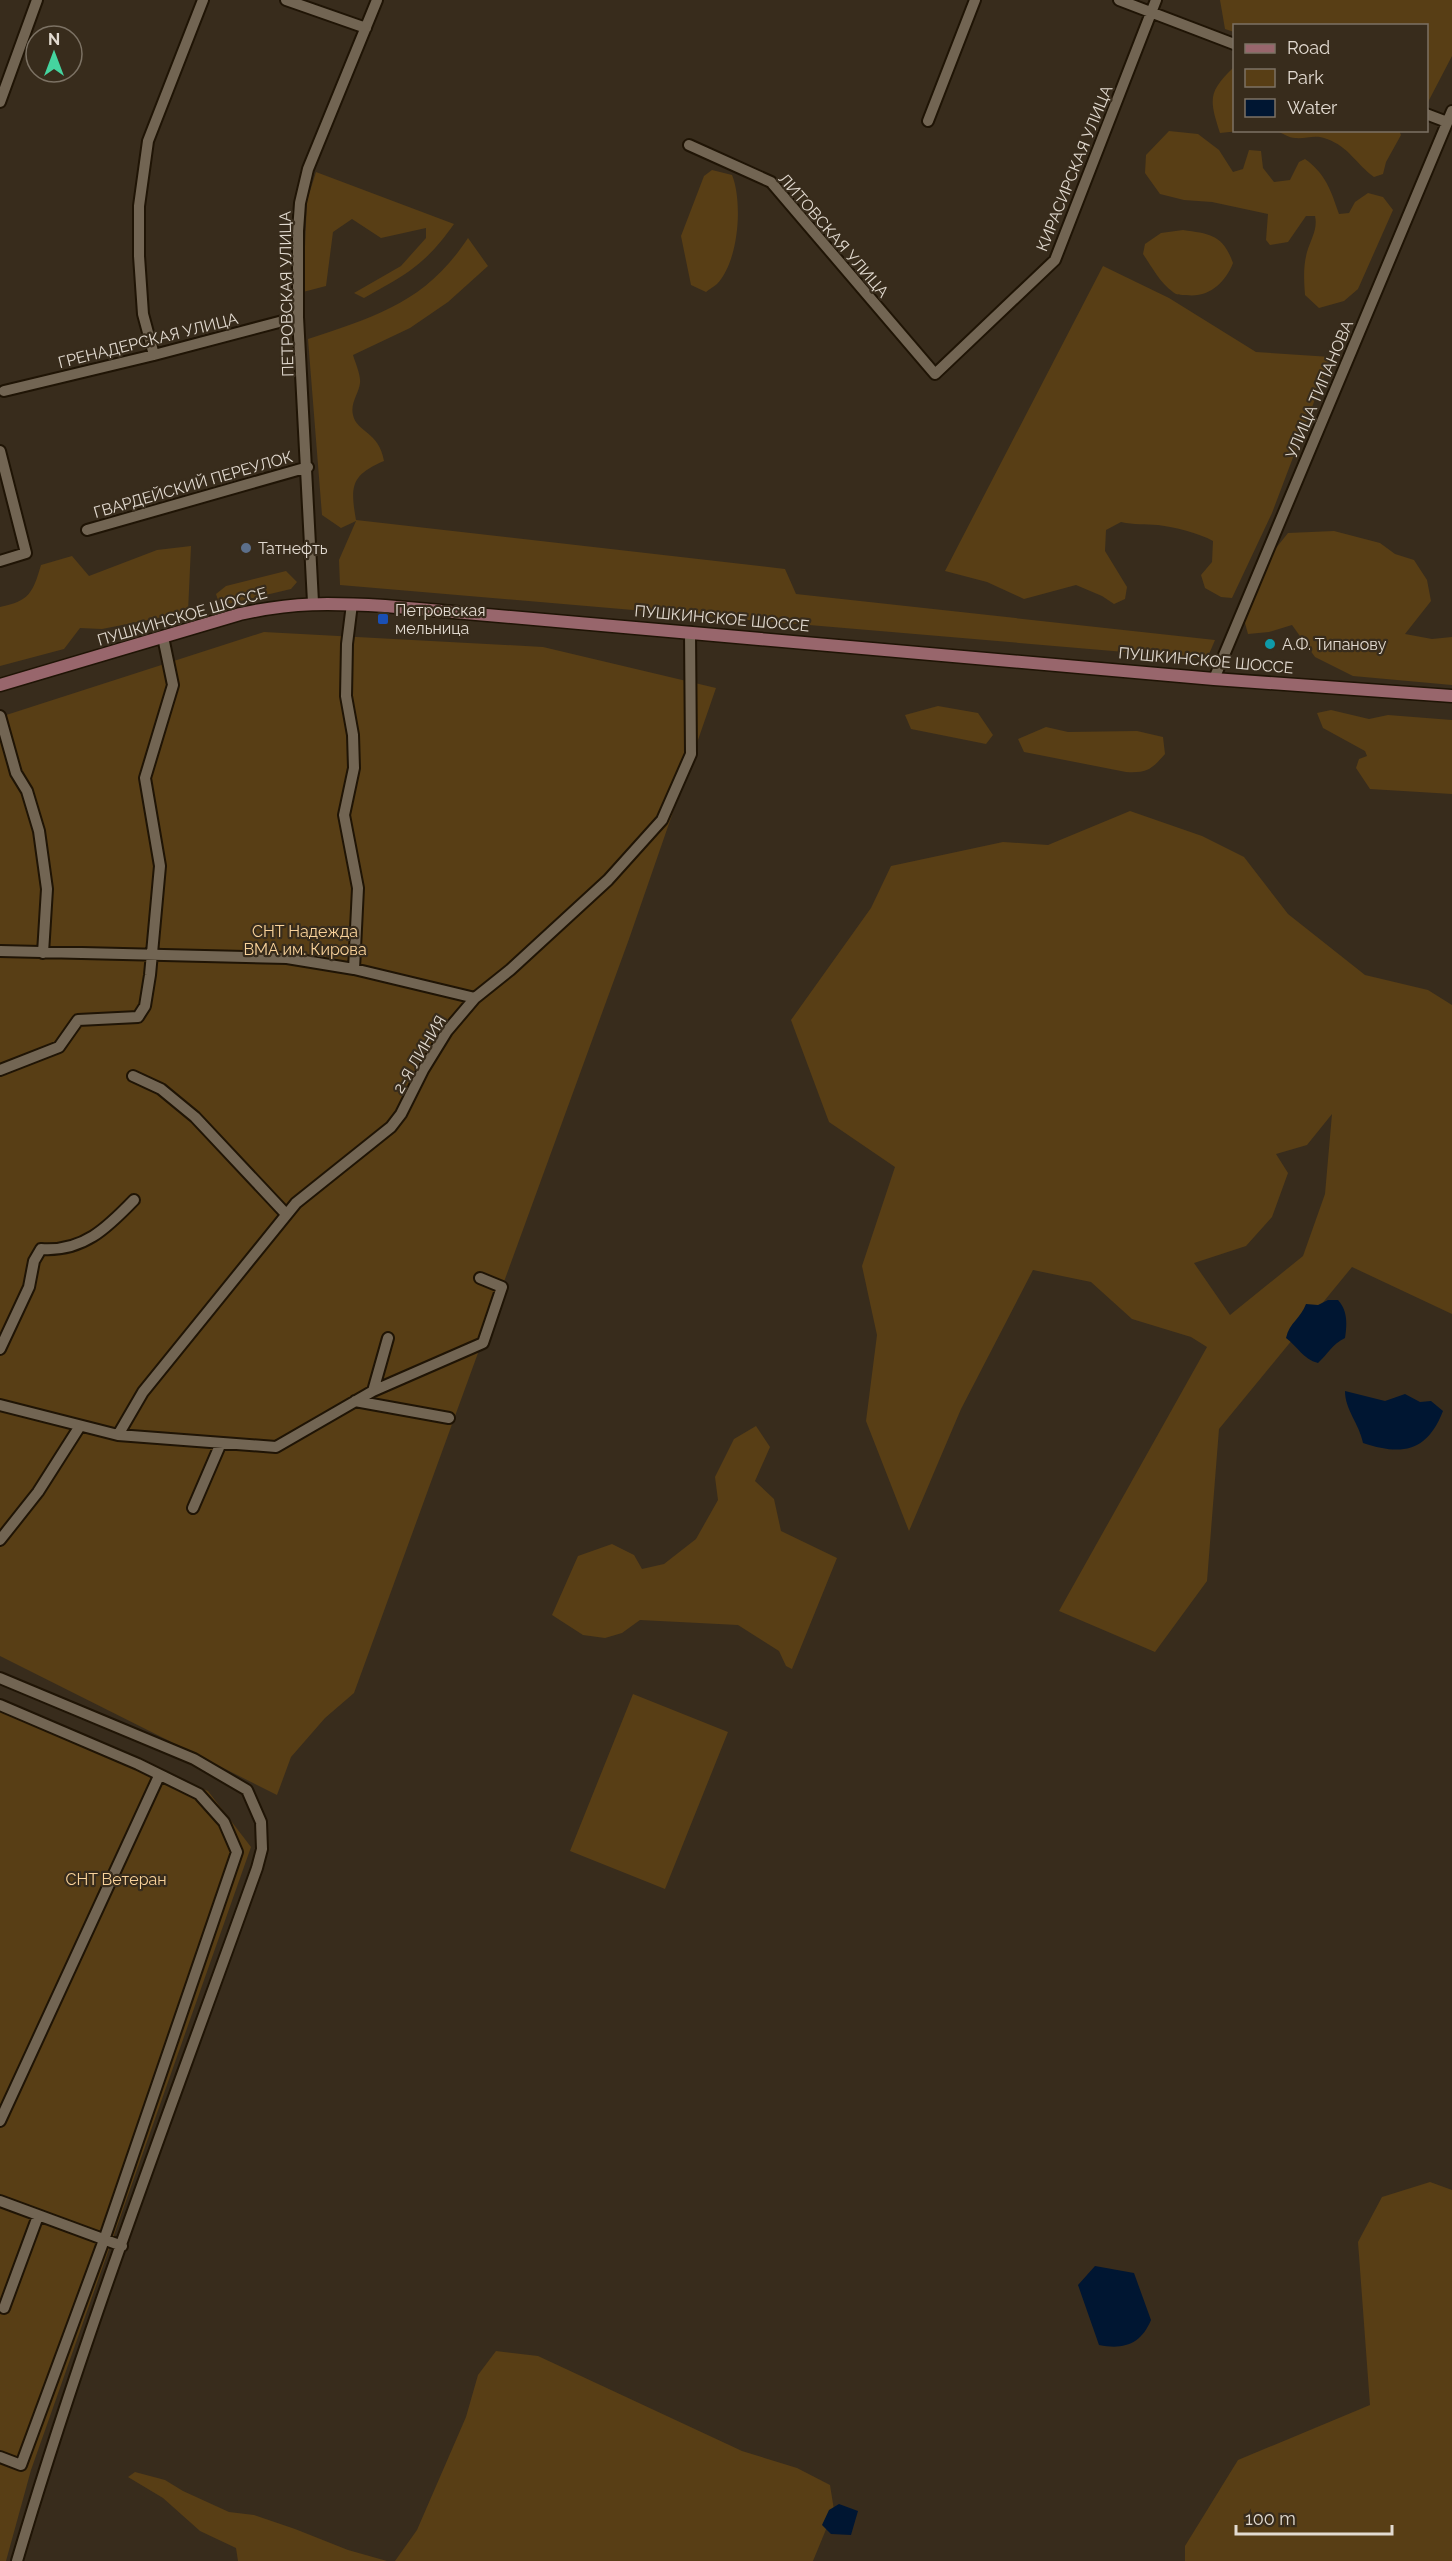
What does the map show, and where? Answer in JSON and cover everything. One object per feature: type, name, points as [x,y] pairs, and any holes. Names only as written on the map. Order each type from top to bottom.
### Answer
[{"type":"main road","name":"ПУШКИНСКОЕ ШОССЕ","points":[[0,686],[240,614],[313,602],[690,632],[1214,679],[1452,696]]},
{"type":"street","points":[[0,102],[37,0]]},
{"type":"street","points":[[154,356],[143,314],[139,256],[139,206],[148,141],[203,0]]},
{"type":"street","points":[[286,0],[366,28]]},
{"type":"street","name":"ПЕТРОВСКАЯ УЛИЦА","points":[[313,602],[308,468],[298,317],[298,231],[304,184],[377,0]]},
{"type":"street","points":[[928,121],[975,0]]},
{"type":"street","points":[[1119,0],[1233,44]]},
{"type":"street","name":"КИРАСИРСКАЯ УЛИЦА","points":[[935,374],[1055,260],[1156,0]]},
{"type":"street","name":"УЛИЦА ТИПАНОВА","points":[[1214,679],[1452,111]]},
{"type":"street","points":[[1428,115],[1447,122]]},
{"type":"street","name":"ЛИТОВСКАЯ УЛИЦА","points":[[689,145],[771,182],[935,374]]},
{"type":"street","name":"ГРЕНАДЕРСКАЯ УЛИЦА","points":[[4,391],[154,356],[298,317]]},
{"type":"street","points":[[0,451],[26,553],[0,561]]},
{"type":"street","name":"ГВАРДЕЙСКИЙ ПЕРЕУЛОК","points":[[87,530],[308,468]]},
{"type":"street","points":[[352,604],[347,644],[346,696],[353,735],[354,768],[344,815],[358,888],[354,969]]},
{"type":"street","name":"2-Я ЛИНИЯ","points":[[118,1435],[143,1392],[296,1203],[390,1127],[401,1114],[423,1070],[447,1031],[475,998],[510,970],[608,880],[662,820],[691,754],[690,632]]},
{"type":"street","points":[[0,1070],[59,1047],[78,1020],[138,1017],[145,1006],[160,866],[145,778],[172,693],[171,666],[163,637]]},
{"type":"street","points":[[0,716],[16,773],[27,791],[39,831],[47,889],[43,953]]},
{"type":"street","points":[[0,951],[287,958],[354,969],[475,998]]},
{"type":"street","points":[[133,1076],[161,1089],[195,1117],[286,1215]]},
{"type":"street","points":[[0,1349],[28,1287],[34,1261],[41,1249],[55,1250],[73,1247],[109,1226],[134,1200]]},
{"type":"street","points":[[0,1405],[118,1435],[276,1447],[373,1391],[483,1343],[502,1287],[480,1278]]},
{"type":"street","points":[[373,1391],[388,1338]]},
{"type":"street","points":[[356,1401],[449,1418]]},
{"type":"street","points":[[0,1540],[38,1492],[80,1426]]},
{"type":"street","points":[[193,1508],[221,1443]]},
{"type":"street","points":[[0,1678],[194,1759],[221,1773],[247,1790],[261,1822],[262,1849],[42,2478],[17,2561]]},
{"type":"street","points":[[0,1706],[138,1764],[199,1794],[224,1822],[237,1852],[104,2240],[21,2465],[0,2457]]},
{"type":"street","points":[[0,2121],[159,1776]]},
{"type":"street","points":[[0,2201],[122,2246]]},
{"type":"street","points":[[4,2308],[38,2216]]},
{"type":"green space","points":[[1220,0],[1452,0],[1452,56],[1428,102],[1428,24],[1233,24],[1233,32],[1225,29]]},
{"type":"green space","points":[[1233,68],[1233,132],[1220,133],[1214,112],[1213,97],[1225,76]]},
{"type":"green space","points":[[1169,131],[1198,134],[1219,150],[1233,172],[1243,169],[1249,150],[1261,151],[1263,168],[1274,182],[1290,180],[1299,162],[1305,159],[1323,177],[1339,214],[1349,213],[1355,202],[1368,193],[1383,197],[1393,210],[1358,289],[1344,301],[1319,308],[1305,295],[1305,263],[1315,230],[1315,216],[1306,216],[1288,242],[1270,245],[1266,240],[1268,214],[1160,194],[1145,173],[1146,155]]},
{"type":"green space","points":[[1279,132],[1400,132],[1401,135],[1386,162],[1383,174],[1374,177],[1335,142],[1319,137],[1293,138]]},
{"type":"green space","points":[[712,170],[732,175],[738,215],[730,261],[717,284],[706,292],[691,285],[681,236],[704,176]]},
{"type":"green space","points":[[316,172],[454,224],[424,259],[392,282],[364,298],[354,293],[401,266],[426,238],[426,228],[381,238],[352,219],[333,232],[326,286],[303,292],[307,201]]},
{"type":"green space","points":[[1183,230],[1208,235],[1220,241],[1233,263],[1221,283],[1202,294],[1174,293],[1160,279],[1143,254],[1145,244],[1161,233]]},
{"type":"green space","points":[[468,238],[488,266],[448,302],[410,328],[353,355],[360,380],[353,415],[359,426],[378,444],[384,461],[365,471],[355,483],[353,498],[356,520],[785,569],[796,594],[1215,640],[1207,659],[340,585],[339,560],[356,521],[341,528],[322,515],[308,339],[356,323],[398,304],[435,278]]},
{"type":"green space","points":[[1103,266],[1169,298],[1256,352],[1331,357],[1272,513],[1232,598],[1221,597],[1205,588],[1201,575],[1212,562],[1213,541],[1201,535],[1158,525],[1121,522],[1106,530],[1105,551],[1127,587],[1125,599],[1114,604],[1076,585],[1024,599],[987,582],[945,571]]},
{"type":"green space","points":[[1334,531],[1380,543],[1395,554],[1414,560],[1427,580],[1431,601],[1405,634],[1432,639],[1452,637],[1452,685],[1353,676],[1315,657],[1292,625],[1269,632],[1248,634],[1242,612],[1272,553],[1288,533]]},
{"type":"green space","points":[[191,546],[188,612],[102,629],[80,628],[64,649],[0,666],[0,607],[18,602],[29,594],[41,565],[72,556],[89,576],[157,550]]},
{"type":"green space","points":[[286,571],[297,582],[291,589],[223,605],[219,603],[216,594],[226,586]]},
{"type":"green space","name":"СНТ Надежда ВМА им. Кирова","points":[[264,632],[543,647],[716,688],[629,939],[354,1693],[325,1718],[291,1757],[277,1795],[0,1656],[0,717]]},
{"type":"green space","points":[[938,706],[978,713],[993,735],[986,744],[911,729],[905,715]]},
{"type":"green space","points":[[1331,710],[1369,719],[1388,715],[1452,720],[1452,794],[1370,789],[1356,768],[1359,759],[1367,756],[1365,751],[1323,728],[1317,713]]},
{"type":"green space","points":[[1046,727],[1068,732],[1137,731],[1163,737],[1165,754],[1156,764],[1144,771],[1126,772],[1024,752],[1018,739]]},
{"type":"green space","points":[[1130,811],[1202,836],[1244,857],[1288,914],[1365,975],[1428,990],[1452,1005],[1452,1314],[1352,1267],[1219,1429],[1207,1581],[1155,1652],[1059,1611],[1207,1347],[1191,1337],[1132,1319],[1091,1282],[1033,1270],[961,1409],[909,1531],[866,1421],[877,1335],[862,1266],[895,1167],[829,1122],[791,1020],[871,908],[891,866],[1003,842],[1048,845]],"holes":[[[1332,1114],[1325,1194],[1303,1256],[1230,1315],[1194,1263],[1246,1246],[1272,1217],[1288,1173],[1276,1154],[1307,1145]]]},
{"type":"green space","points":[[756,1426],[770,1447],[755,1481],[774,1499],[781,1531],[837,1558],[792,1669],[786,1666],[779,1651],[738,1625],[640,1620],[622,1633],[605,1638],[583,1635],[552,1615],[578,1556],[612,1544],[634,1555],[642,1569],[664,1564],[696,1539],[718,1500],[715,1477],[734,1439]]},
{"type":"green space","points":[[633,1694],[728,1732],[665,1889],[570,1851]]},
{"type":"green space","name":"СНТ Ветеран","points":[[0,1702],[208,1791],[251,1847],[31,2470],[6,2561],[0,2561]]},
{"type":"green space","points":[[1430,2182],[1452,2190],[1452,2561],[1185,2561],[1185,2546],[1238,2460],[1370,2405],[1358,2242],[1382,2197]]},
{"type":"green space","points":[[496,2351],[538,2356],[742,2451],[797,2468],[830,2485],[834,2510],[813,2561],[395,2561],[417,2530],[466,2417],[478,2375]]},
{"type":"green space","points":[[135,2472],[165,2480],[229,2512],[254,2515],[348,2550],[387,2561],[238,2561],[236,2548],[200,2531],[163,2498],[128,2477]]},
{"type":"water","points":[[1328,1300],[1338,1300],[1344,1309],[1345,1338],[1333,1346],[1318,1363],[1304,1356],[1286,1338],[1306,1304],[1318,1305]]},
{"type":"water","points":[[1345,1391],[1385,1401],[1405,1394],[1420,1402],[1431,1401],[1443,1411],[1437,1425],[1421,1443],[1401,1449],[1377,1447],[1363,1443],[1347,1404]]},
{"type":"water","points":[[1095,2266],[1134,2273],[1151,2320],[1137,2340],[1124,2346],[1099,2345],[1078,2285]]},
{"type":"water","points":[[839,2504],[858,2511],[851,2535],[831,2534],[822,2525],[829,2510]]},
{"type":"place","name":"Татнефть","points":[[246,548]]},
{"type":"place","name":"Петровская мельница","points":[[383,619]]},
{"type":"place","name":"А.Ф. Типанову","points":[[1270,644]]}]
